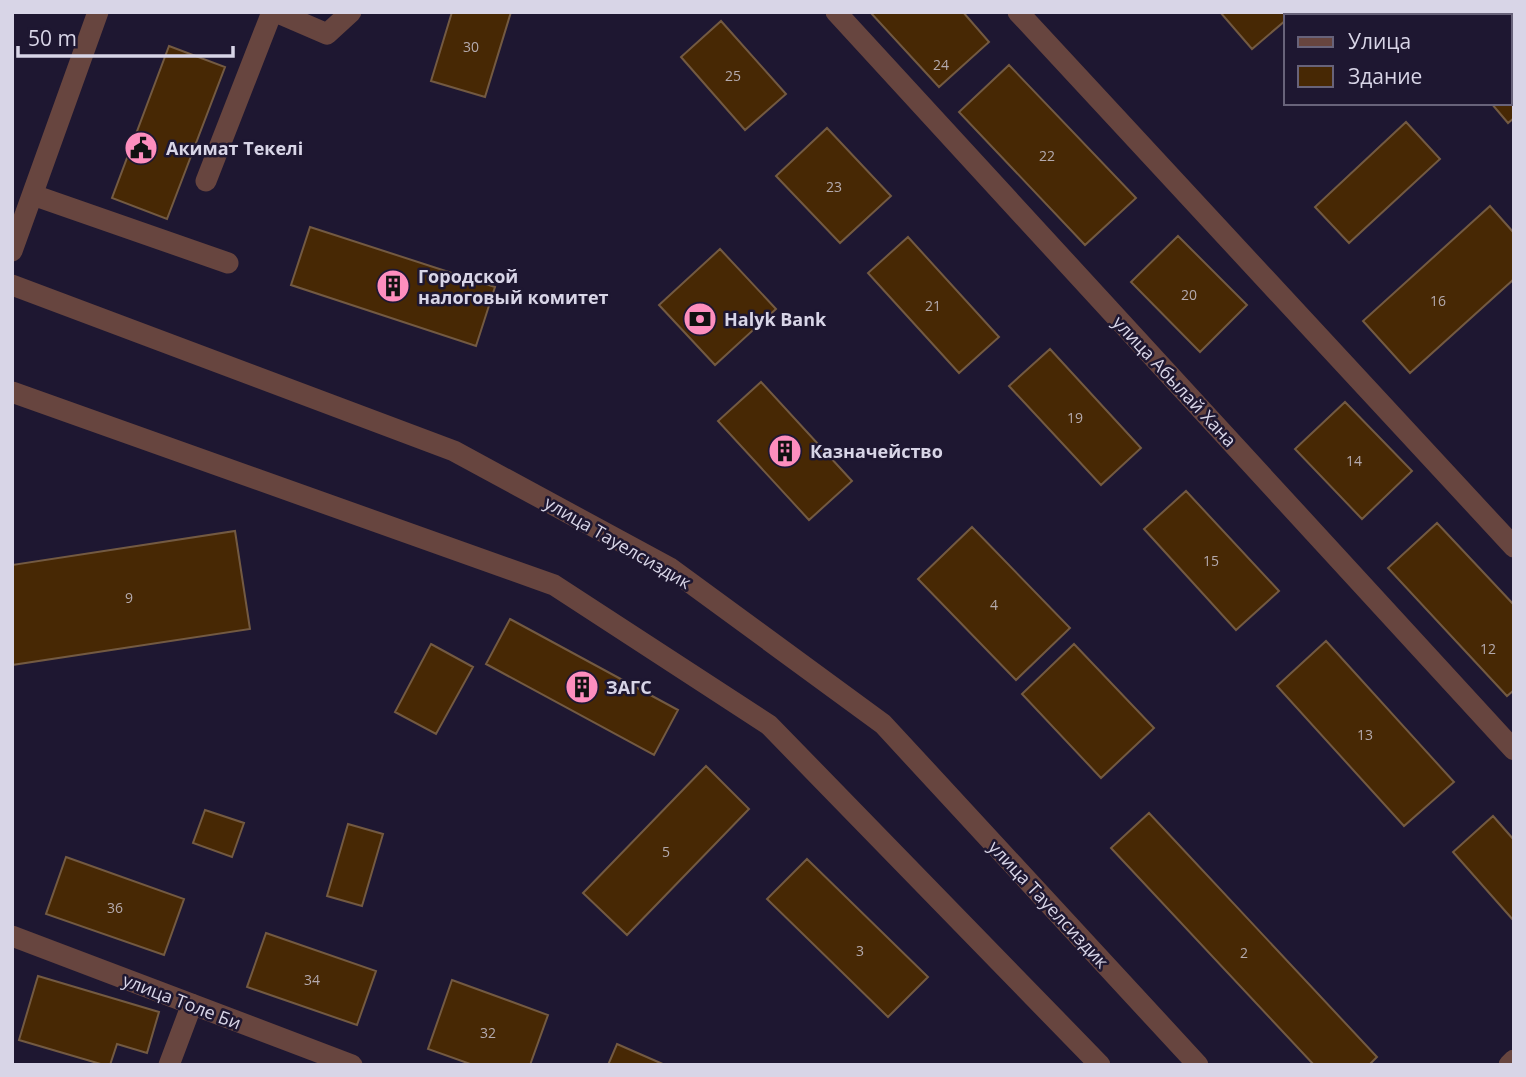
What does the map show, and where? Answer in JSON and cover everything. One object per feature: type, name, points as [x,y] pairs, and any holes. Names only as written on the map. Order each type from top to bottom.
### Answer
[{"type":"street","points":[[12,251],[98,12]]},
{"type":"street","points":[[206,181],[274,12],[327,34],[351,12]]},
{"type":"street","name":"улица Абылай Хана","points":[[836,12],[1514,750]]},
{"type":"street","points":[[1018,12],[1514,547]]},
{"type":"street","points":[[33,195],[228,263]]},
{"type":"street","name":"улица Тауелсиздик","points":[[12,285],[454,451],[670,568],[883,724],[1198,1065]]},
{"type":"street","points":[[12,392],[554,585],[769,725],[1100,1065]]},
{"type":"street","name":"улица Толе Би","points":[[12,936],[352,1065]]},
{"type":"street","points":[[169,1065],[192,1004]]},
{"type":"street","points":[[1509,1065],[1514,1060]]},
{"type":"building","points":[[452,12],[511,12],[485,97],[431,81]]},
{"type":"building","points":[[870,12],[963,12],[989,42],[939,87]]},
{"type":"building","points":[[1220,12],[1295,12],[1284,14],[1284,22],[1252,49]]},
{"type":"building","points":[[1505,12],[1506,14],[1459,14]]},
{"type":"building","points":[[1512,20],[1514,118],[1508,123],[1493,105],[1512,105]]},
{"type":"building","points":[[721,21],[786,94],[745,130],[681,57]]},
{"type":"building","points":[[169,46],[225,67],[167,219],[112,198]]},
{"type":"building","points":[[1009,65],[1136,198],[1085,245],[959,112]]},
{"type":"building","points":[[1406,122],[1440,159],[1349,243],[1315,207]]},
{"type":"building","points":[[827,128],[891,196],[840,243],[776,176]]},
{"type":"building","points":[[1490,206],[1514,233],[1514,279],[1410,373],[1363,321]]},
{"type":"building","name":"Городской налоговый комитет","points":[[310,227],[495,287],[476,346],[291,285]]},
{"type":"building","points":[[1178,236],[1247,305],[1200,352],[1131,282]]},
{"type":"building","points":[[908,237],[999,337],[959,373],[868,273]]},
{"type":"building","points":[[720,249],[776,309],[715,365],[659,305]]},
{"type":"building","points":[[1050,349],[1141,448],[1101,485],[1009,386]]},
{"type":"building","name":"Казначейство","points":[[761,382],[852,481],[809,520],[718,421]]},
{"type":"building","points":[[1345,402],[1412,471],[1362,519],[1295,449]]},
{"type":"building","points":[[1186,491],[1279,591],[1236,630],[1144,529]]},
{"type":"building","points":[[1437,523],[1514,605],[1514,690],[1507,696],[1388,568]]},
{"type":"building","points":[[972,527],[1070,628],[1016,680],[918,579]]},
{"type":"building","points":[[235,531],[250,629],[12,665],[12,565]]},
{"type":"building","name":"ЗАГС","points":[[510,619],[678,710],[654,755],[486,664]]},
{"type":"building","points":[[1326,641],[1454,782],[1404,826],[1277,686]]},
{"type":"building","points":[[431,644],[473,667],[436,734],[395,712]]},
{"type":"building","points":[[1074,644],[1154,728],[1101,778],[1022,694]]},
{"type":"building","points":[[706,766],[749,809],[627,935],[583,893]]},
{"type":"building","points":[[205,810],[244,823],[232,857],[193,843]]},
{"type":"building","points":[[1149,813],[1377,1057],[1369,1065],[1314,1065],[1111,848]]},
{"type":"building","points":[[1493,816],[1514,840],[1514,921],[1453,852]]},
{"type":"building","points":[[348,824],[383,834],[362,906],[327,896]]},
{"type":"building","points":[[66,857],[184,899],[164,955],[46,914]]},
{"type":"building","points":[[807,859],[928,977],[888,1017],[767,899]]},
{"type":"building","points":[[266,933],[376,971],[357,1025],[247,987]]},
{"type":"building","points":[[38,976],[159,1012],[147,1053],[117,1044],[110,1065],[104,1065],[19,1040]]},
{"type":"building","points":[[452,980],[548,1015],[530,1065],[473,1065],[428,1049]]},
{"type":"building","points":[[617,1044],[665,1065],[608,1065]]},
{"type":"place","name":"Акимат Текелі","points":[[141,148]]},
{"type":"place","name":"Городской налоговый комитет","points":[[393,286]]},
{"type":"place","name":"Halyk Bank","points":[[700,319]]},
{"type":"place","name":"Казначейство","points":[[785,451]]},
{"type":"place","name":"ЗАГС","points":[[582,687]]}]
